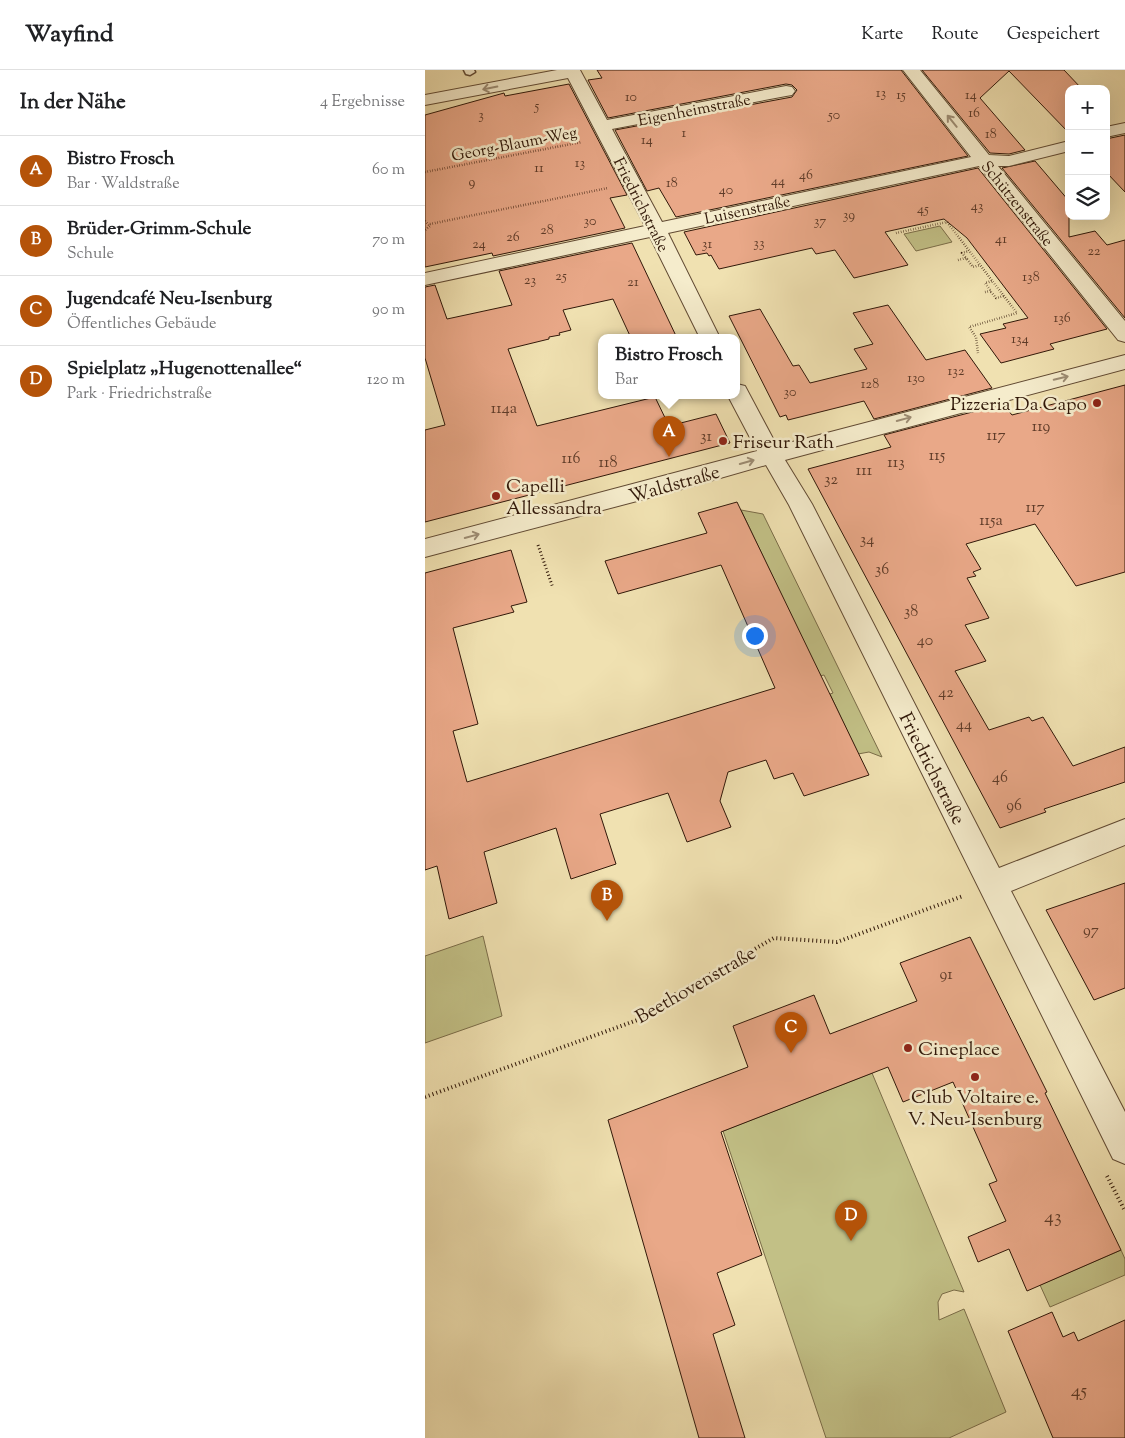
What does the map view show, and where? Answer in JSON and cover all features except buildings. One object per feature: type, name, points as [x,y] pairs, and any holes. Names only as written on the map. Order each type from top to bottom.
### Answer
[{"type":"street","name":"Schützenstraße","points":[[911,70],[1125,335]]},
{"type":"street","points":[[425,100],[572,71]]},
{"type":"street","name":"Friedrichstraße","points":[[572,71],[708,334]]},
{"type":"street","name":"Eigenheimstraße","points":[[605,132],[786,92]]},
{"type":"street","points":[[1110,131],[1125,128]]},
{"type":"street","name":"Luisenstraße","points":[[425,279],[982,160],[1009,161],[1065,147]]},
{"type":"street","name":"Waldstraße","points":[[425,548],[675,484],[772,455],[1125,362]]},
{"type":"street","name":"Friedrichstraße","points":[[740,397],[759,435],[800,504],[979,890],[1125,1147]]},
{"type":"street","points":[[979,890],[1035,866],[1125,832]]},
{"type":"path","name":"Georg-Blaum-Weg","points":[[425,172],[605,132]]},
{"type":"path","points":[[425,222],[430,224],[608,188]]},
{"type":"path","points":[[896,233],[947,222],[1017,313],[969,327],[976,337],[979,353]]},
{"type":"path","points":[[425,230],[429,228],[430,224]]},
{"type":"path","points":[[969,251],[962,253],[967,259],[960,260],[966,258],[973,267],[980,265]]},
{"type":"path","points":[[992,281],[985,283],[991,291],[985,293],[992,292],[996,298],[1004,296]]},
{"type":"path","points":[[538,544],[553,588]]},
{"type":"path","name":"Beethovenstraße","points":[[425,1097],[643,1018],[665,1000],[774,938],[785,937],[826,943],[837,942],[979,890]]},
{"type":"shaded area","points":[[940,226],[952,242],[916,251],[904,234]]},
{"type":"shaded area","points":[[741,510],[763,514],[882,757],[869,752],[858,754],[830,694],[833,693],[824,675],[820,676]]},
{"type":"shaded area","points":[[483,936],[502,1016],[425,1043],[425,956]]},
{"type":"shaded area","points":[[872,1073],[964,1292],[954,1290],[942,1294],[938,1302],[939,1320],[964,1309],[1006,1412],[949,1438],[826,1438],[723,1131]]},
{"type":"shaded area","points":[[1121,1250],[1125,1259],[1125,1275],[1050,1307],[1040,1285]]},
{"type":"place","name":"Pizzeria Da Capo","points":[[1097,403]]},
{"type":"place","name":"Friseur Rath","points":[[723,441]]},
{"type":"place","name":"Bistro Frosch","points":[[669,457]]},
{"type":"place","name":"Capelli Allessandra","points":[[496,496]]},
{"type":"place","name":"Brüder-Grimm-Schule","points":[[607,921]]},
{"type":"place","name":"Cineplace","points":[[908,1048]]},
{"type":"place","name":"Jugendcafé Neu-Isenburg","points":[[791,1053]]},
{"type":"place","name":"Club Voltaire e. V. Neu-Isenburg","points":[[975,1077]]},
{"type":"place","name":"Spielplatz „Hugenottenallee“","points":[[851,1241]]}]
